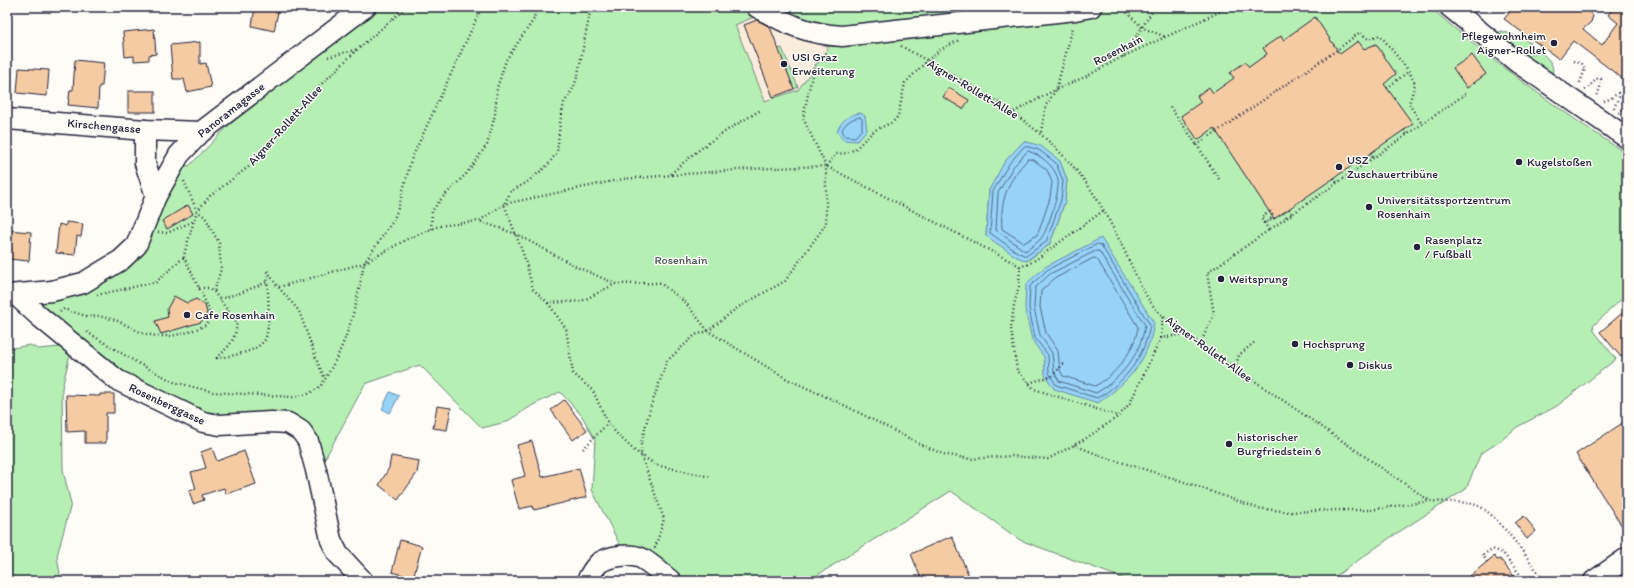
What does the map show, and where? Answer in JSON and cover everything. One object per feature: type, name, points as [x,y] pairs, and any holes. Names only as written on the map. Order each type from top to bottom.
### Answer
[{"type":"street","name":"Panoramagasse","points":[[12,296],[52,291],[83,283],[121,260],[136,246],[156,196],[179,155],[201,132],[365,7]]},
{"type":"street","points":[[757,7],[787,24],[812,33],[842,36],[1083,9]]},
{"type":"street","points":[[1450,7],[1517,62],[1625,133]]},
{"type":"street","name":"Kirschengasse","points":[[7,119],[145,130],[201,132]]},
{"type":"street","points":[[145,130],[146,163],[156,196]]},
{"type":"street","name":"Rosenberggasse","points":[[12,296],[117,380],[203,422],[220,425],[271,422],[288,423],[301,431],[308,441],[316,470],[331,540],[338,554],[363,581]]},
{"type":"street","points":[[587,581],[591,572],[600,562],[616,557],[631,555],[642,559],[671,581]]},
{"type":"street","points":[[1594,581],[1627,558]]},
{"type":"path","name":"Aigner-Rollett-Allee","points":[[184,257],[184,251],[197,211],[210,196],[255,162],[306,100],[357,50],[406,7]]},
{"type":"path","points":[[86,331],[142,366],[174,382],[213,392],[293,397],[308,394],[320,387],[334,365],[352,322],[364,263],[393,221],[400,206],[411,160],[482,7]]},
{"type":"path","points":[[431,229],[432,211],[442,198],[466,174],[487,145],[495,115],[497,88],[506,60],[534,18],[536,7]]},
{"type":"path","points":[[504,204],[511,191],[526,183],[548,165],[557,152],[560,122],[564,103],[574,87],[578,74],[591,7]]},
{"type":"path","points":[[1121,7],[1143,28],[1166,37]]},
{"type":"path","points":[[1122,57],[1156,7]]},
{"type":"path","name":"Rosenhain","points":[[1014,112],[1122,57],[1230,7]]},
{"type":"path","points":[[1041,132],[1046,105],[1056,90],[1072,32],[1083,9]]},
{"type":"path","name":"Aigner-Rollett-Allee","points":[[885,31],[894,42],[988,95],[1041,132],[1090,187],[1146,294],[1156,310],[1200,344],[1430,501],[1474,505],[1485,509],[1498,521],[1544,581]]},
{"type":"path","points":[[1197,145],[1337,50],[1360,32],[1368,39],[1380,35],[1409,71],[1415,84],[1409,104],[1422,124]]},
{"type":"path","points":[[642,559],[656,546],[664,519],[641,456],[641,443],[651,406],[667,360],[694,335],[708,331],[738,308],[785,280],[826,224],[826,166],[803,118],[814,66],[842,36]]},
{"type":"path","points":[[826,166],[836,154],[847,153],[856,149],[875,130],[893,122],[898,116],[905,83],[940,50],[966,38]]},
{"type":"path","points":[[1574,61],[1582,64],[1585,69],[1577,90]]},
{"type":"path","points":[[1387,88],[1409,71]]},
{"type":"path","points":[[1581,91],[1585,90],[1597,79],[1601,79],[1597,98],[1602,102],[1610,99],[1618,93],[1619,97],[1612,110],[1617,114],[1627,108]]},
{"type":"path","points":[[1200,344],[1214,314],[1207,273],[1467,93]]},
{"type":"path","points":[[1170,107],[1219,179]]},
{"type":"path","points":[[670,175],[689,157],[717,136],[761,110]]},
{"type":"path","points":[[1404,130],[1407,134]]},
{"type":"path","points":[[1370,153],[1374,158]]},
{"type":"path","points":[[479,221],[504,204],[623,179],[748,169],[826,166],[1020,266],[1027,265],[1038,258],[1103,211]]},
{"type":"path","points":[[1334,178],[1337,183]]},
{"type":"path","points":[[192,198],[197,211],[205,217],[219,243],[221,269],[214,292]]},
{"type":"path","points":[[504,204],[524,256],[533,289],[548,303],[566,329],[573,373],[593,391],[608,423],[635,451],[656,465],[711,477]]},
{"type":"path","points":[[1289,209],[1292,214]]},
{"type":"path","points":[[1269,230],[1261,218],[1269,212],[1274,218],[1265,224],[1264,223],[1272,218]]},
{"type":"path","points":[[1284,213],[1287,218]]},
{"type":"path","points":[[162,233],[167,233],[194,221]]},
{"type":"path","points":[[279,288],[364,263],[410,238],[431,229],[451,224],[479,221],[516,234],[578,267],[616,284]]},
{"type":"path","points":[[67,304],[58,313],[64,309],[89,317],[98,316],[116,320],[142,334],[156,336],[171,336],[189,332],[206,325],[210,317],[209,309],[184,257],[156,282],[96,295]]},
{"type":"path","points":[[1020,266],[1019,286],[1014,305],[1012,328],[1017,370],[1034,389],[1119,416]]},
{"type":"path","points":[[199,288],[208,288],[214,292],[237,323],[236,336],[231,344],[217,358],[230,356],[256,347],[264,340],[268,326],[267,270],[279,288],[299,311],[325,379]]},
{"type":"path","points":[[220,299],[267,282]]},
{"type":"path","points":[[548,303],[582,301],[616,284],[660,283],[685,302],[708,331],[787,379],[838,402],[924,446],[943,454],[970,459],[1010,456],[1048,460],[1119,416],[1130,403],[1161,338],[1163,315]]},
{"type":"path","points":[[1161,338],[1186,334]]},
{"type":"path","points":[[1235,368],[1240,355],[1256,342]]},
{"type":"path","points":[[1029,383],[1052,376],[1065,362]]},
{"type":"path","points":[[583,449],[608,423]]},
{"type":"path","points":[[1073,445],[1104,457],[1176,479],[1257,508],[1290,512],[1370,510],[1430,501]]},
{"type":"path","points":[[1487,562],[1483,555],[1492,549],[1504,553],[1525,581]]},
{"type":"shaded area","name":"USI Graz Erweiterung","points":[[761,14],[835,38],[798,90],[765,101],[735,24]]},
{"type":"green space","points":[[382,7],[1430,7],[1501,66],[1576,120],[1627,154],[1627,294],[1593,326],[1594,331],[1616,359],[1557,406],[1517,427],[1498,443],[1481,453],[1466,489],[1391,537],[1329,581],[1178,581],[1151,577],[1148,581],[1130,581],[1020,540],[951,491],[808,581],[683,581],[626,557],[592,490],[595,440],[582,416],[560,392],[533,405],[506,422],[482,428],[420,365],[365,384],[321,466],[309,427],[220,419],[134,389],[17,296],[121,260],[182,165],[189,166],[230,124]],"holes":[[[761,14],[835,38],[798,90],[765,101],[735,25]],[[1060,161],[1067,180],[1065,201],[1049,245],[1027,261],[986,236],[989,190]]]},
{"type":"green space","points":[[1501,31],[1517,36],[1531,43],[1530,53],[1534,55],[1539,51],[1552,65],[1553,72],[1551,76],[1493,35]]},
{"type":"green space","points":[[782,48],[798,87],[794,89],[778,49]]},
{"type":"green space","points":[[30,345],[38,349],[72,346],[62,388],[63,470],[71,504],[57,556],[61,581],[7,581],[7,349]]},
{"type":"water","points":[[861,113],[865,116],[867,130],[857,141],[843,140],[837,131],[841,124],[849,116]]},
{"type":"water","points":[[1024,141],[1041,146],[1060,161],[1067,180],[1065,201],[1049,245],[1026,261],[1015,256],[986,236],[989,190],[1005,161]]},
{"type":"water","points":[[1101,238],[1154,323],[1151,337],[1142,360],[1119,387],[1098,403],[1054,389],[1045,375],[1044,357],[1032,340],[1025,309],[1026,284],[1045,267]]},
{"type":"water","points":[[390,392],[399,396],[390,413],[382,409]]},
{"type":"building","points":[[255,7],[279,7],[274,31],[252,26]]},
{"type":"building","name":"Pflegewohnheim Aigner-Rollet","points":[[1514,7],[1584,7],[1593,16],[1591,22],[1583,29],[1602,45],[1618,23],[1608,15],[1614,7],[1627,7],[1627,82],[1573,41],[1559,59],[1504,19]]},
{"type":"building","points":[[1315,17],[1340,54],[1358,41],[1364,49],[1376,44],[1396,74],[1384,84],[1413,124],[1274,219],[1214,128],[1198,140],[1181,116],[1201,102],[1197,96],[1209,87],[1213,93],[1234,78],[1230,73],[1245,62],[1249,67],[1267,54],[1263,48],[1281,36],[1283,40]]},
{"type":"building","points":[[757,20],[770,27],[794,89],[773,97],[744,25]]},
{"type":"building","points":[[154,29],[156,54],[149,55],[149,60],[134,61],[134,56],[125,57],[123,32]]},
{"type":"building","points":[[200,42],[200,64],[206,63],[211,87],[187,92],[184,79],[173,79],[170,45]]},
{"type":"building","points":[[1472,55],[1486,74],[1467,88],[1453,68]]},
{"type":"building","points":[[75,60],[104,63],[102,86],[99,86],[98,108],[68,105],[70,90],[73,90]]},
{"type":"building","points":[[19,68],[49,70],[47,96],[17,93]]},
{"type":"building","points":[[949,88],[969,100],[963,109],[943,97]]},
{"type":"building","points":[[128,91],[155,91],[155,112],[128,112]]},
{"type":"building","points":[[188,205],[193,214],[167,229],[162,221]]},
{"type":"building","points":[[66,222],[83,224],[81,237],[77,236],[75,255],[56,253],[59,224],[66,226]]},
{"type":"building","points":[[7,230],[31,232],[29,261],[7,259]]},
{"type":"building","name":"Cafe Rosenhain","points":[[174,296],[187,303],[196,299],[205,305],[207,313],[201,322],[161,334],[155,321],[168,317],[167,309]]},
{"type":"building","points":[[1627,309],[1627,352],[1621,357],[1600,332]]},
{"type":"building","points":[[100,394],[114,394],[114,413],[106,413],[106,443],[85,443],[85,431],[67,432],[66,395],[100,396]]},
{"type":"building","points":[[564,400],[587,430],[573,440],[551,410]]},
{"type":"building","points":[[437,406],[451,408],[447,430],[433,428]]},
{"type":"building","points":[[1627,420],[1627,453],[1621,457],[1627,466],[1627,534],[1576,454]]},
{"type":"building","points":[[532,441],[542,477],[579,468],[587,497],[534,510],[533,506],[519,509],[511,480],[525,476],[517,445]]},
{"type":"building","points":[[212,448],[217,461],[244,451],[256,484],[226,494],[224,488],[202,495],[204,500],[193,504],[189,491],[196,489],[191,472],[206,468],[201,452]]},
{"type":"building","points":[[391,456],[419,461],[417,473],[398,500],[379,485],[389,468]]},
{"type":"building","points":[[1524,516],[1536,531],[1527,539],[1515,523]]},
{"type":"building","points":[[952,536],[971,581],[922,581],[911,554]]},
{"type":"building","points":[[400,540],[422,546],[413,578],[392,572]]},
{"type":"building","points":[[1494,556],[1497,560],[1500,559],[1518,581],[1464,581]]},
{"type":"place","name":"Pflegewohnheim Aigner-Rollet","points":[[1554,43]]},
{"type":"place","name":"USI Graz Erweiterung","points":[[784,64]]},
{"type":"place","name":"Kugelstoßen","points":[[1519,162]]},
{"type":"place","name":"USZ Zuschauertribüne","points":[[1339,167]]},
{"type":"place","name":"Universitätssportzentrum Rosenhain","points":[[1369,207]]},
{"type":"place","name":"Rasenplatz / Fußball","points":[[1417,247]]},
{"type":"place","name":"Weitsprung","points":[[1221,279]]},
{"type":"place","name":"Cafe Rosenhain","points":[[187,315]]},
{"type":"place","name":"Hochsprung","points":[[1295,344]]},
{"type":"place","name":"Diskus","points":[[1350,365]]},
{"type":"place","name":"historischer Burgfriedstein 6","points":[[1229,444]]}]
